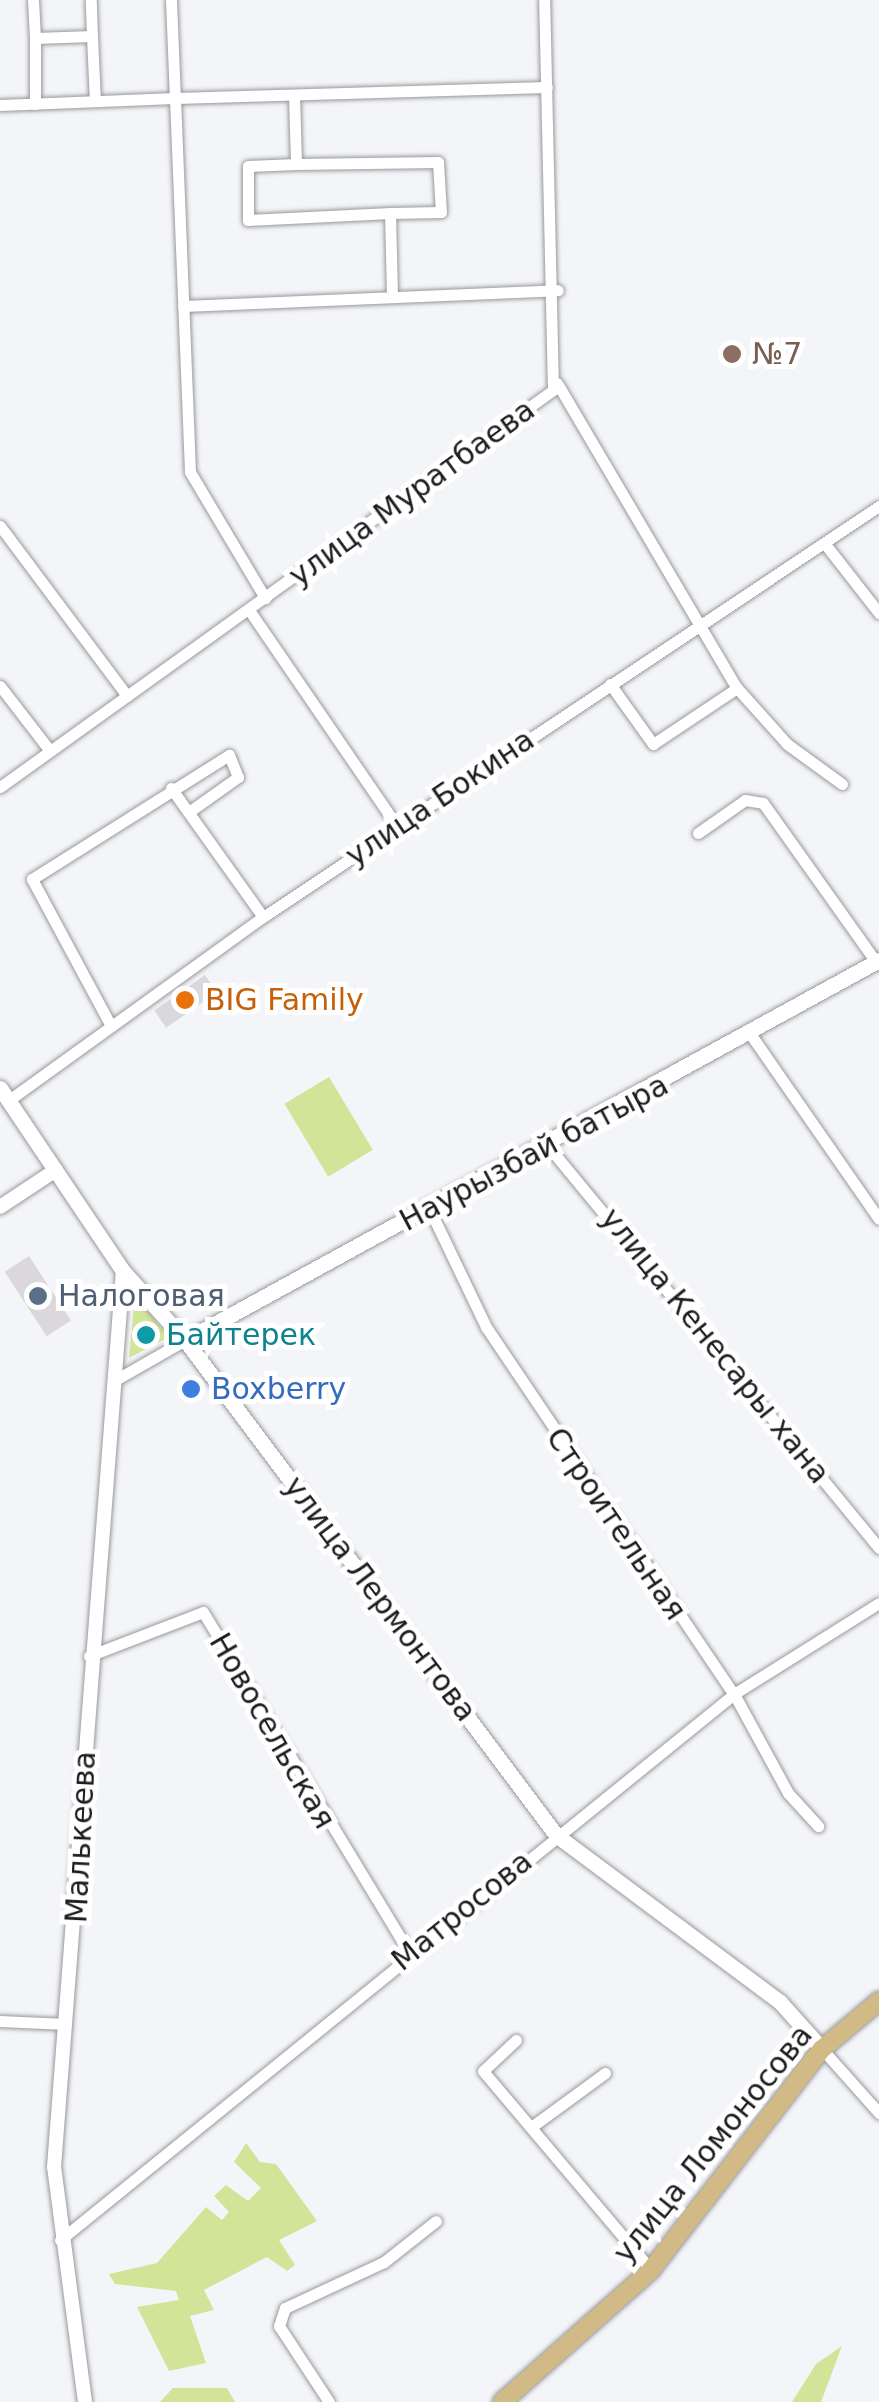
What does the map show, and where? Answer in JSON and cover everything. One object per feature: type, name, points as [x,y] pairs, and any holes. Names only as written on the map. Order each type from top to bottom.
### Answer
[{"type":"main road","name":"Наурызбай батыра","points":[[186,1340],[752,1035],[878,961]]},
{"type":"main road","name":"улица Лермонтова","points":[[4,1094],[123,1271],[186,1340],[556,1834],[780,2002],[822,2049]]},
{"type":"main road","name":"улица Ломоносова","points":[[502,2402],[651,2270],[822,2049],[879,2001]]},
{"type":"street","points":[[33,0],[34,104]]},
{"type":"street","points":[[91,0],[95,101]]},
{"type":"street","points":[[170,0],[192,482],[265,598]]},
{"type":"street","name":"улица Муратбаева","points":[[0,787],[557,383],[558,290],[544,0]]},
{"type":"street","points":[[35,38],[92,36]]},
{"type":"street","points":[[0,105],[547,88]]},
{"type":"street","points":[[294,95],[296,164]]},
{"type":"street","points":[[438,162],[441,212],[390,214],[248,220],[248,166],[438,162]]},
{"type":"street","points":[[390,214],[392,297]]},
{"type":"street","points":[[183,306],[558,290]]},
{"type":"street","points":[[557,383],[738,688],[787,744],[842,784]]},
{"type":"street","name":"улица Бокина","points":[[4,1094],[111,1026],[397,826],[879,506]]},
{"type":"street","points":[[0,526],[127,696]]},
{"type":"street","points":[[825,544],[879,613]]},
{"type":"street","points":[[249,610],[397,826]]},
{"type":"street","points":[[610,684],[653,744],[738,688]]},
{"type":"street","points":[[0,686],[50,751]]},
{"type":"street","points":[[111,1026],[32,878],[220,754],[241,770],[188,812]]},
{"type":"street","points":[[171,788],[262,917]]},
{"type":"street","points":[[698,833],[745,800],[763,803],[878,961]]},
{"type":"street","points":[[752,1035],[879,1220]]},
{"type":"street","name":"улица Кенесары хана","points":[[548,1146],[879,1548]]},
{"type":"street","points":[[0,1208],[56,1170]]},
{"type":"street","name":"Строительная","points":[[430,1210],[486,1327],[734,1694],[788,1793],[818,1826]]},
{"type":"street","name":"Малькеева","points":[[85,2402],[60,2240],[54,2167],[81,1897],[88,1657],[117,1379],[123,1271]]},
{"type":"street","points":[[117,1379],[186,1340]]},
{"type":"street","name":"Матросова","points":[[60,2240],[409,1952],[734,1694],[879,1603]]},
{"type":"street","name":"Новосельская","points":[[88,1657],[203,1612],[409,1952]]},
{"type":"street","points":[[0,2021],[66,2024]]},
{"type":"street","points":[[516,2040],[483,2070],[534,2126],[651,2270]]},
{"type":"street","points":[[822,2049],[860,2099],[879,2113]]},
{"type":"street","points":[[534,2126],[605,2073]]},
{"type":"street","points":[[860,2099],[879,2095]]},
{"type":"street","points":[[329,2402],[279,2326],[284,2308],[384,2262],[436,2220]]},
{"type":"green space","points":[[329,1077],[373,1150],[328,1177],[284,1104]]},
{"type":"green space","points":[[135,1296],[169,1337],[129,1358]]},
{"type":"green space","points":[[246,2143],[260,2162],[276,2164],[317,2221],[279,2240],[295,2265],[287,2271],[267,2257],[204,2290],[214,2310],[190,2316],[206,2363],[169,2371],[137,2307],[179,2300],[176,2291],[115,2284],[109,2274],[157,2263],[206,2207],[222,2220],[229,2212],[214,2196],[226,2185],[248,2201],[261,2188],[234,2162]]},
{"type":"green space","points":[[842,2346],[821,2402],[792,2402],[816,2364]]},
{"type":"green space","points":[[173,2388],[227,2388],[235,2402],[160,2402]]},
{"type":"building","name":"BIG Family","points":[[205,975],[217,992],[166,1028],[154,1011]]},
{"type":"building","name":"Налоговая","points":[[29,1256],[71,1321],[47,1336],[5,1272]]},
{"type":"place","name":"№7","points":[[732,354]]},
{"type":"place","name":"BIG Family","points":[[185,1000]]},
{"type":"place","name":"Налоговая","points":[[38,1296]]},
{"type":"place","name":"Байтерек","points":[[146,1335]]},
{"type":"place","name":"Boxberry","points":[[191,1389]]}]
